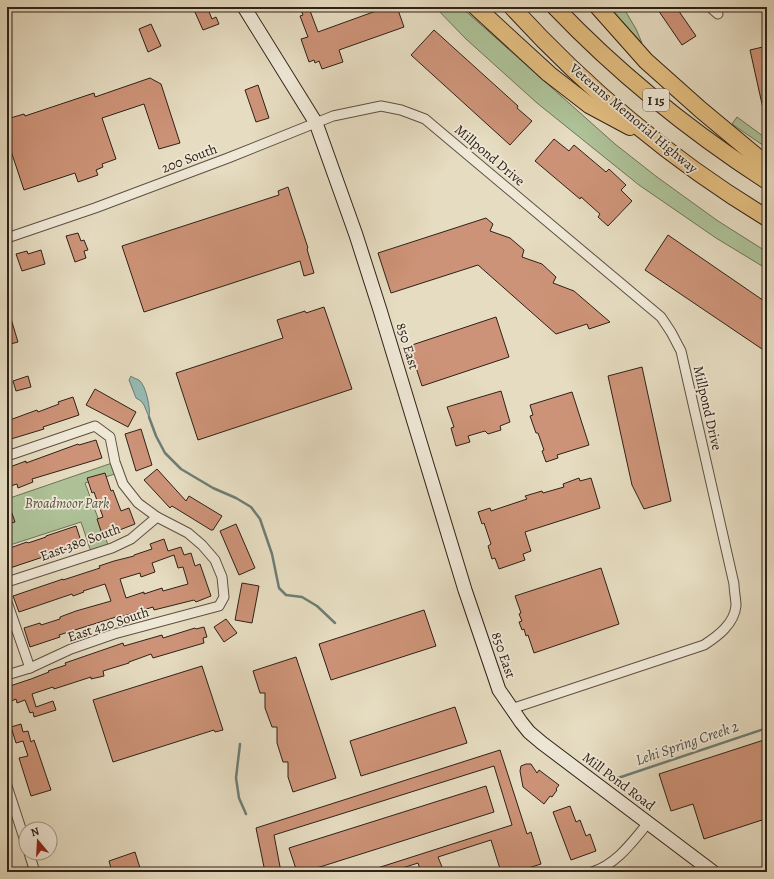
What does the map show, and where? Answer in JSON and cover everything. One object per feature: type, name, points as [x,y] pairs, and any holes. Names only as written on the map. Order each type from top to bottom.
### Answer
[{"type":"highway","points":[[476,7],[549,74],[589,105],[663,145]]},
{"type":"highway","name":"Veterans Memorial Highway","points":[[512,7],[574,70],[623,113],[724,190],[767,218]]},
{"type":"highway","name":"Veterans Memorial Highway","points":[[555,7],[601,52],[667,109],[721,150],[767,181]]},
{"type":"highway","points":[[598,7],[646,61],[700,110],[767,165]]},
{"type":"main road","name":"850 East","points":[[244,7],[316,123],[356,235],[380,310],[465,590],[499,690],[511,708]]},
{"type":"main road","name":"Mill Pond Road","points":[[511,708],[529,732],[542,743],[713,872]]},
{"type":"street","points":[[710,7],[718,14]]},
{"type":"street","name":"200 South","points":[[7,238],[90,210],[228,158],[333,116],[381,106]]},
{"type":"street","name":"Millpond Drive","points":[[381,106],[401,110],[425,119],[661,317],[681,351],[734,584],[736,607],[730,622],[719,634],[704,645],[511,708]]},
{"type":"street","points":[[7,456],[95,426],[110,437],[115,462],[123,484],[138,503],[157,517]]},
{"type":"street","name":"East 380 South","points":[[7,582],[112,548],[131,539],[157,517]]},
{"type":"street","name":"East 420 South","points":[[7,675],[30,668],[71,649],[114,634],[219,606],[224,597],[222,577],[215,560],[202,545],[188,533],[157,517]]},
{"type":"street","points":[[7,602],[30,668]]},
{"type":"street","points":[[7,786],[18,821]]},
{"type":"street","points":[[592,872],[614,860],[629,847],[648,823]]},
{"type":"street","points":[[32,861],[35,872]]},
{"type":"green space","points":[[435,7],[461,7],[615,144],[657,177],[718,221],[767,252],[767,269],[716,238],[639,185],[537,103],[466,39]]},
{"type":"green space","points":[[609,7],[623,7],[636,29],[642,43]]},
{"type":"green space","points":[[737,117],[767,139],[767,148],[732,124]]},
{"type":"green space","name":"Broadmoor Park","points":[[115,462],[115,474],[85,483],[108,545],[92,555],[81,522],[7,546],[7,499]]},
{"type":"water","points":[[131,376],[139,380],[144,387],[149,404],[149,417],[144,405],[136,398],[129,380]]},
{"type":"building","points":[[201,7],[207,7],[212,19],[216,17],[219,24],[203,30],[194,10]]},
{"type":"building","points":[[387,7],[397,7],[404,27],[339,50],[343,62],[322,69],[319,61],[315,63],[314,60],[309,62],[301,39],[308,37],[300,16],[303,15],[301,10],[309,8],[318,32]]},
{"type":"building","points":[[656,7],[676,7],[696,36],[682,45]]},
{"type":"building","points":[[151,24],[161,46],[148,52],[139,29]]},
{"type":"building","points":[[434,30],[518,106],[517,108],[532,121],[510,145],[411,55]]},
{"type":"building","points":[[767,46],[767,113],[764,113],[750,50]]},
{"type":"building","points":[[150,78],[161,84],[180,143],[159,149],[144,104],[102,118],[116,159],[102,164],[103,167],[96,170],[98,175],[78,182],[75,173],[24,190],[7,139],[7,119],[24,114],[25,116],[94,93],[95,97]]},
{"type":"building","points":[[258,85],[269,118],[256,122],[245,90]]},
{"type":"building","points":[[554,139],[569,151],[574,145],[606,172],[609,169],[626,185],[621,190],[632,201],[608,226],[598,217],[600,214],[581,197],[580,199],[535,161]]},
{"type":"building","points":[[288,187],[308,248],[307,249],[314,273],[304,276],[300,261],[144,312],[122,246],[279,195],[278,191]]},
{"type":"building","points":[[486,218],[493,224],[490,231],[510,238],[524,250],[522,257],[542,264],[556,277],[553,283],[574,291],[610,322],[589,329],[587,324],[556,334],[478,265],[391,293],[378,253]]},
{"type":"building","points":[[78,233],[81,241],[84,240],[88,250],[84,251],[86,258],[75,262],[66,236]]},
{"type":"building","points":[[668,235],[767,303],[767,342],[762,349],[645,270]]},
{"type":"building","points":[[41,250],[45,264],[22,271],[16,254],[27,251],[28,254]]},
{"type":"building","points":[[324,307],[352,389],[198,440],[176,373],[283,338],[277,320],[305,311],[306,313]]},
{"type":"building","points":[[7,312],[9,312],[18,342],[7,345]]},
{"type":"building","points":[[496,317],[509,357],[422,386],[409,346]]},
{"type":"building","points":[[642,367],[671,501],[644,509],[632,485],[608,376]]},
{"type":"building","points":[[28,376],[31,387],[16,391],[13,381]]},
{"type":"building","points":[[95,389],[136,412],[128,427],[86,405]]},
{"type":"building","points":[[501,391],[510,422],[500,426],[501,430],[488,434],[485,431],[468,436],[470,442],[456,446],[451,428],[454,427],[447,407]]},
{"type":"building","points":[[572,392],[589,445],[557,455],[558,458],[546,462],[542,451],[544,450],[530,416],[533,415],[530,405]]},
{"type":"building","points":[[73,397],[79,415],[43,427],[44,429],[11,439],[7,427],[7,421],[37,410],[38,412],[59,404],[58,402]]},
{"type":"building","points":[[141,429],[152,465],[136,471],[125,434]]},
{"type":"building","points":[[96,440],[102,458],[32,479],[33,482],[18,488],[17,484],[7,487],[7,468],[26,461],[26,463],[78,444]]},
{"type":"building","points":[[157,469],[186,501],[189,496],[222,516],[213,530],[172,506],[170,508],[144,480]]},
{"type":"building","points":[[105,473],[111,491],[113,490],[121,511],[129,508],[135,524],[117,531],[117,533],[103,537],[97,519],[103,517],[87,478]]},
{"type":"building","points":[[579,478],[580,481],[591,478],[600,508],[525,532],[531,551],[523,554],[525,560],[499,569],[495,558],[492,559],[488,546],[491,544],[484,523],[482,524],[478,512],[490,508],[491,511],[527,499],[525,496],[564,487],[563,484]]},
{"type":"building","points":[[7,502],[15,522],[7,524]]},
{"type":"building","points":[[236,524],[255,568],[239,575],[220,531]]},
{"type":"building","points":[[76,526],[82,544],[7,569],[7,549]]},
{"type":"building","points":[[164,539],[168,551],[181,547],[184,555],[191,553],[195,566],[200,564],[211,596],[196,602],[194,600],[154,610],[153,607],[117,618],[116,617],[59,635],[60,637],[30,647],[24,628],[40,623],[41,625],[60,619],[60,617],[76,611],[111,601],[105,584],[73,596],[72,594],[19,612],[13,596],[100,568],[99,566],[114,561],[134,556],[152,549],[150,544]],"holes":[[[174,555],[178,568],[183,567],[188,584],[163,591],[162,588],[144,594],[144,592],[126,598],[120,579],[140,573],[141,577],[155,572],[152,563]]]},
{"type":"building","points":[[601,568],[619,624],[534,653],[528,635],[526,636],[524,629],[522,630],[519,622],[522,621],[519,614],[521,613],[515,596]]},
{"type":"building","points":[[242,583],[259,586],[252,623],[235,620]]},
{"type":"building","points":[[424,610],[436,646],[331,680],[319,644]]},
{"type":"building","points":[[226,619],[237,633],[224,642],[214,627]]},
{"type":"building","points":[[204,627],[207,637],[203,638],[204,643],[153,658],[151,654],[103,671],[104,676],[91,679],[91,677],[54,689],[53,687],[32,694],[36,707],[53,701],[56,710],[34,717],[33,712],[30,713],[25,700],[17,703],[16,699],[7,703],[7,687],[66,665],[65,663],[123,643],[124,646],[162,635],[163,638],[195,628]]},
{"type":"building","points":[[296,657],[336,778],[293,792],[288,777],[288,762],[283,762],[277,743],[277,727],[272,727],[265,708],[265,693],[260,693],[253,671]]},
{"type":"building","points":[[202,666],[223,730],[215,732],[214,730],[113,762],[93,700]]},
{"type":"building","points":[[455,707],[467,743],[361,776],[350,741]]},
{"type":"building","points":[[21,724],[23,732],[28,731],[31,742],[34,740],[51,790],[31,796],[19,758],[28,756],[23,741],[16,743],[11,727]]},
{"type":"building","points":[[767,739],[767,832],[762,820],[704,839],[693,804],[671,811],[659,774]]},
{"type":"building","points":[[500,750],[527,834],[531,832],[541,864],[516,872],[501,872],[491,840],[438,857],[444,872],[421,872],[418,863],[390,872],[368,872],[512,825],[494,766],[274,835],[281,872],[265,872],[256,828]]},
{"type":"building","points":[[531,764],[537,773],[539,770],[559,785],[552,797],[550,796],[544,804],[523,787],[520,771],[521,766]]},
{"type":"building","points":[[486,786],[494,812],[304,872],[297,872],[289,848]]},
{"type":"building","points":[[570,806],[576,822],[580,820],[586,836],[590,834],[596,851],[571,860],[553,812]]},
{"type":"building","points":[[135,852],[140,868],[129,872],[112,872],[109,861]]},
{"type":"waterway","points":[[149,417],[156,436],[165,453],[181,469],[213,488],[236,498],[251,507],[260,519],[272,554],[279,588],[286,595],[302,597],[317,606],[335,623]]},
{"type":"waterway","name":"Lehi Spring Creek 2","points":[[615,779],[767,728]]},
{"type":"waterway","points":[[240,744],[236,778],[239,798],[246,814]]}]
